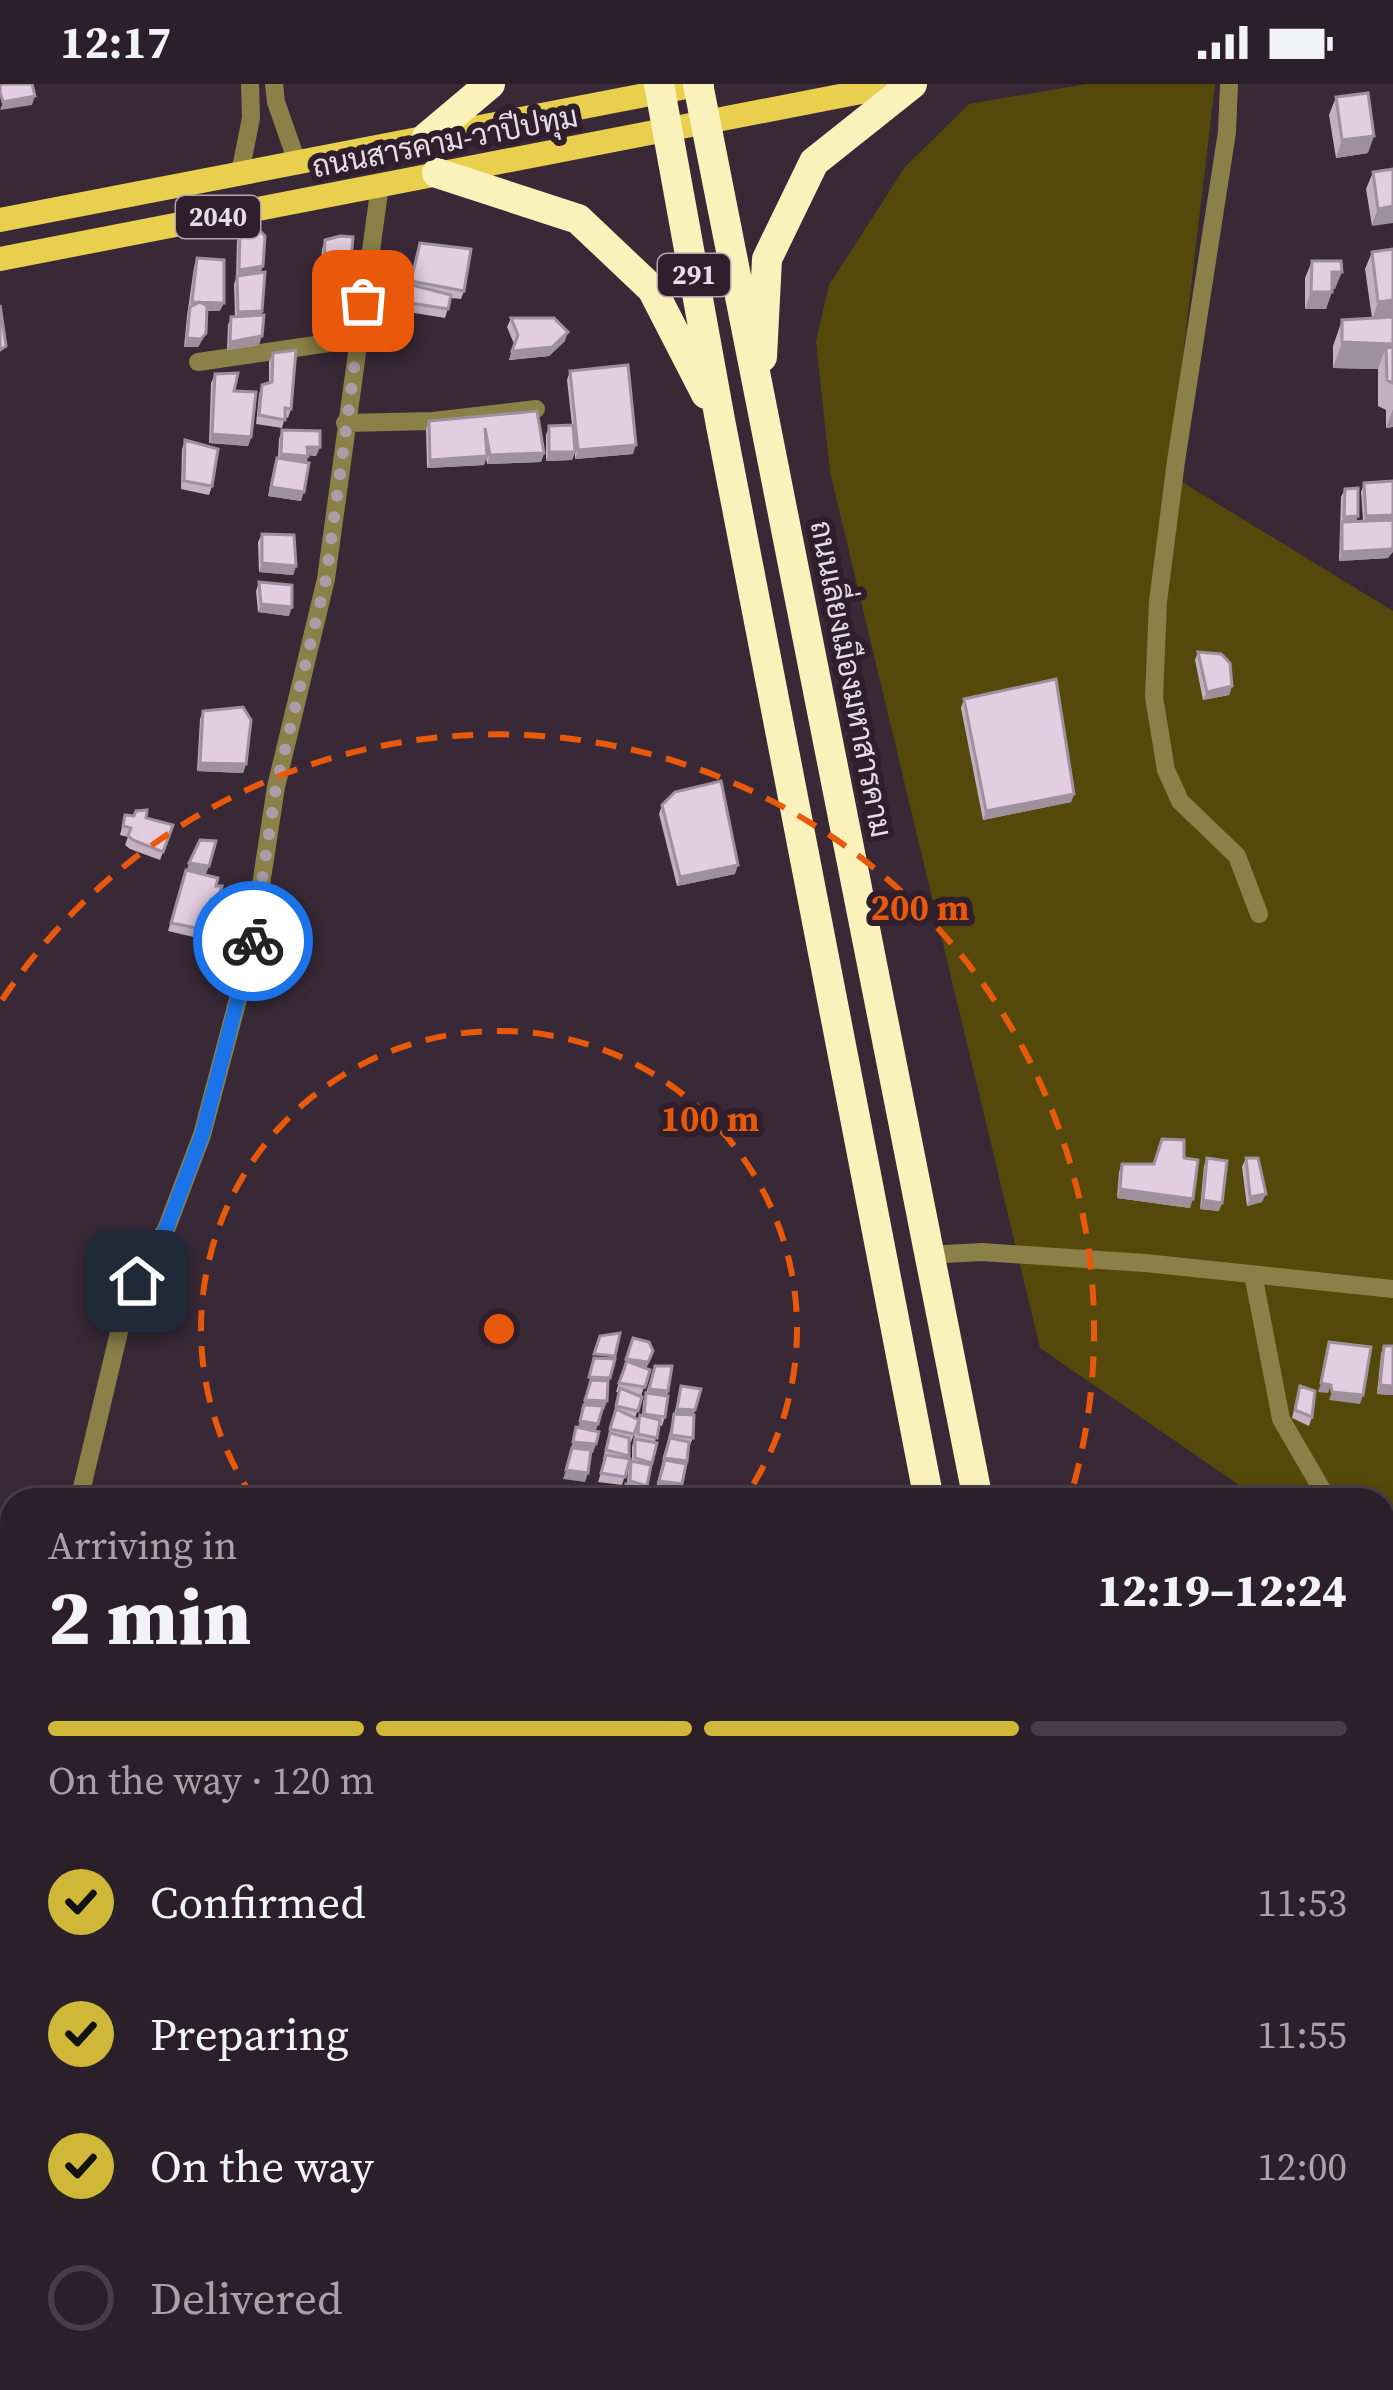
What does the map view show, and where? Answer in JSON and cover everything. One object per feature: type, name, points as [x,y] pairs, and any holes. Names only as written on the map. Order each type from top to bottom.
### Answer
[{"type":"highway","points":[[427,137],[490,84]]},
{"type":"highway","name":"ถนนเลี่ยงเมืองมหาสารคาม","points":[[700,84],[759,405],[975,1488]]},
{"type":"highway","points":[[759,405],[767,259],[814,162],[912,84]]},
{"type":"highway","name":"291","points":[[660,88],[927,1488]]},
{"type":"highway","points":[[436,173],[578,219],[652,289],[720,421]]},
{"type":"main road","name":"ถนนสารคาม-วาปีปทุม","points":[[0,220],[660,88],[700,84]]},
{"type":"main road","name":"ถนนสารคาม-วาปีปทุม","points":[[0,260],[902,84]]},
{"type":"street","points":[[240,173],[251,118],[250,84]]},
{"type":"street","points":[[274,84],[297,162]]},
{"type":"street","points":[[1228,84],[1227,132],[1158,602],[1154,697],[1166,770],[1180,801],[1237,856],[1259,914]]},
{"type":"street","points":[[83,1488],[120,1328],[137,1281],[167,1227],[202,1135],[251,950],[276,787],[326,579],[380,185]]},
{"type":"street","points":[[198,362],[357,339]]},
{"type":"street","points":[[345,423],[433,421],[536,409]]},
{"type":"street","points":[[926,1255],[982,1252],[1393,1288]]},
{"type":"street","points":[[1253,1274],[1281,1419],[1321,1488]]},
{"type":"shaded area","points":[[1086,84],[1215,84],[1169,474],[1393,611],[1393,1488],[1244,1488],[1040,1348],[830,472],[816,341],[829,285],[905,167],[969,104]]},
{"type":"building","points":[[0,84],[32,84],[35,96],[3,102]]},
{"type":"building","points":[[1368,93],[1374,136],[1342,140],[1336,97]]},
{"type":"building","points":[[1393,169],[1393,206],[1378,209],[1373,172]]},
{"type":"building","points":[[257,228],[265,236],[263,266],[239,270],[240,232]]},
{"type":"building","points":[[353,237],[350,272],[324,266],[325,240]]},
{"type":"building","points":[[420,243],[471,249],[464,291],[411,281]]},
{"type":"building","points":[[1393,249],[1393,300],[1378,302],[1372,252]]},
{"type":"building","points":[[197,258],[224,260],[224,303],[192,302]]},
{"type":"building","points":[[1312,261],[1341,261],[1342,272],[1332,272],[1332,292],[1311,292]]},
{"type":"building","points":[[265,272],[262,311],[238,312],[237,276]]},
{"type":"building","points":[[408,284],[451,295],[448,309],[405,302]]},
{"type":"building","points":[[200,302],[207,306],[206,333],[201,339],[187,338],[190,307]]},
{"type":"building","points":[[0,305],[6,346],[0,350]]},
{"type":"building","points":[[264,315],[262,336],[230,342],[231,317]]},
{"type":"building","points":[[1393,317],[1393,344],[1342,342],[1342,320]]},
{"type":"building","points":[[511,318],[554,318],[568,332],[552,347],[512,351],[518,335]]},
{"type":"building","points":[[1386,347],[1393,348],[1393,383],[1387,380]]},
{"type":"building","points":[[296,350],[291,409],[285,408],[285,420],[259,415],[262,385],[272,382],[273,353]]},
{"type":"building","points":[[628,365],[636,445],[578,450],[570,371]]},
{"type":"building","points":[[238,373],[234,391],[256,392],[251,437],[212,434],[215,374]]},
{"type":"building","points":[[537,411],[544,453],[490,455],[485,428],[487,456],[430,460],[429,421]]},
{"type":"building","points":[[573,425],[575,452],[549,452],[549,426]]},
{"type":"building","points":[[282,430],[320,431],[320,447],[307,447],[308,456],[281,454]]},
{"type":"building","points":[[185,440],[218,449],[212,486],[184,481]]},
{"type":"building","points":[[277,458],[309,463],[304,492],[271,487]]},
{"type":"building","points":[[1393,481],[1393,515],[1366,516],[1364,483]]},
{"type":"building","points":[[1358,488],[1358,516],[1344,517],[1345,489]]},
{"type":"building","points":[[1393,520],[1391,549],[1342,552],[1342,522]]},
{"type":"building","points":[[262,534],[294,535],[296,566],[262,563]]},
{"type":"building","points":[[259,582],[292,585],[292,607],[261,604]]},
{"type":"building","points":[[1198,652],[1221,654],[1230,663],[1232,686],[1207,692]]},
{"type":"building","points":[[1056,679],[1074,794],[986,811],[964,699]]},
{"type":"building","points":[[243,707],[251,720],[246,764],[200,763],[203,711]]},
{"type":"building","points":[[721,781],[738,865],[680,877],[662,805],[675,792]]},
{"type":"building","points":[[147,810],[146,818],[173,825],[163,852],[133,840],[128,836],[131,828],[123,826],[125,815]]},
{"type":"building","points":[[200,840],[216,841],[209,866],[189,863]]},
{"type":"building","points":[[186,870],[218,878],[216,886],[222,886],[207,911],[214,913],[210,927],[171,923]]},
{"type":"building","points":[[1162,1139],[1184,1140],[1184,1158],[1198,1160],[1193,1199],[1120,1189],[1122,1164],[1154,1164]]},
{"type":"building","points":[[1207,1158],[1227,1161],[1222,1203],[1203,1200]]},
{"type":"building","points":[[1246,1158],[1258,1158],[1266,1194],[1250,1197]]},
{"type":"building","points":[[620,1333],[615,1356],[594,1354],[600,1336]]},
{"type":"building","points":[[633,1338],[649,1342],[653,1351],[648,1362],[626,1359]]},
{"type":"building","points":[[1329,1342],[1371,1347],[1363,1395],[1332,1392],[1331,1385],[1321,1383]]},
{"type":"building","points":[[1384,1346],[1393,1346],[1393,1386],[1380,1385]]},
{"type":"building","points":[[594,1358],[615,1359],[610,1378],[589,1377]]},
{"type":"building","points":[[627,1361],[650,1370],[645,1387],[619,1383]]},
{"type":"building","points":[[655,1366],[672,1366],[668,1391],[649,1389]]},
{"type":"building","points":[[591,1380],[608,1381],[607,1401],[585,1400]]},
{"type":"building","points":[[681,1386],[701,1389],[695,1410],[677,1409]]},
{"type":"building","points":[[1300,1386],[1315,1391],[1312,1417],[1295,1410]]},
{"type":"building","points":[[620,1388],[642,1397],[638,1411],[616,1406]]},
{"type":"building","points":[[646,1393],[668,1396],[665,1417],[644,1414]]},
{"type":"building","points":[[584,1405],[603,1406],[598,1424],[580,1421]]},
{"type":"building","points":[[616,1409],[639,1420],[634,1434],[610,1429]]},
{"type":"building","points":[[674,1414],[694,1415],[693,1438],[671,1435]]},
{"type":"building","points":[[640,1415],[660,1420],[657,1438],[638,1434]]},
{"type":"building","points":[[576,1427],[599,1432],[596,1444],[573,1442]]},
{"type":"building","points":[[610,1433],[629,1438],[629,1456],[606,1450]]},
{"type":"building","points":[[670,1438],[689,1442],[687,1461],[664,1458]]},
{"type":"building","points":[[635,1439],[657,1443],[652,1463],[635,1458]]},
{"type":"building","points":[[572,1448],[591,1450],[588,1473],[566,1470]]},
{"type":"building","points":[[606,1455],[630,1459],[625,1477],[601,1473]]},
{"type":"building","points":[[665,1460],[686,1464],[682,1484],[659,1481]]},
{"type":"building","points":[[631,1461],[651,1465],[647,1486],[630,1481]]},
{"type":"way so far","points":[[253,941],[276,787],[326,579],[363,301]]},
{"type":"route","points":[[137,1281],[167,1227],[202,1135],[253,941]]}]
